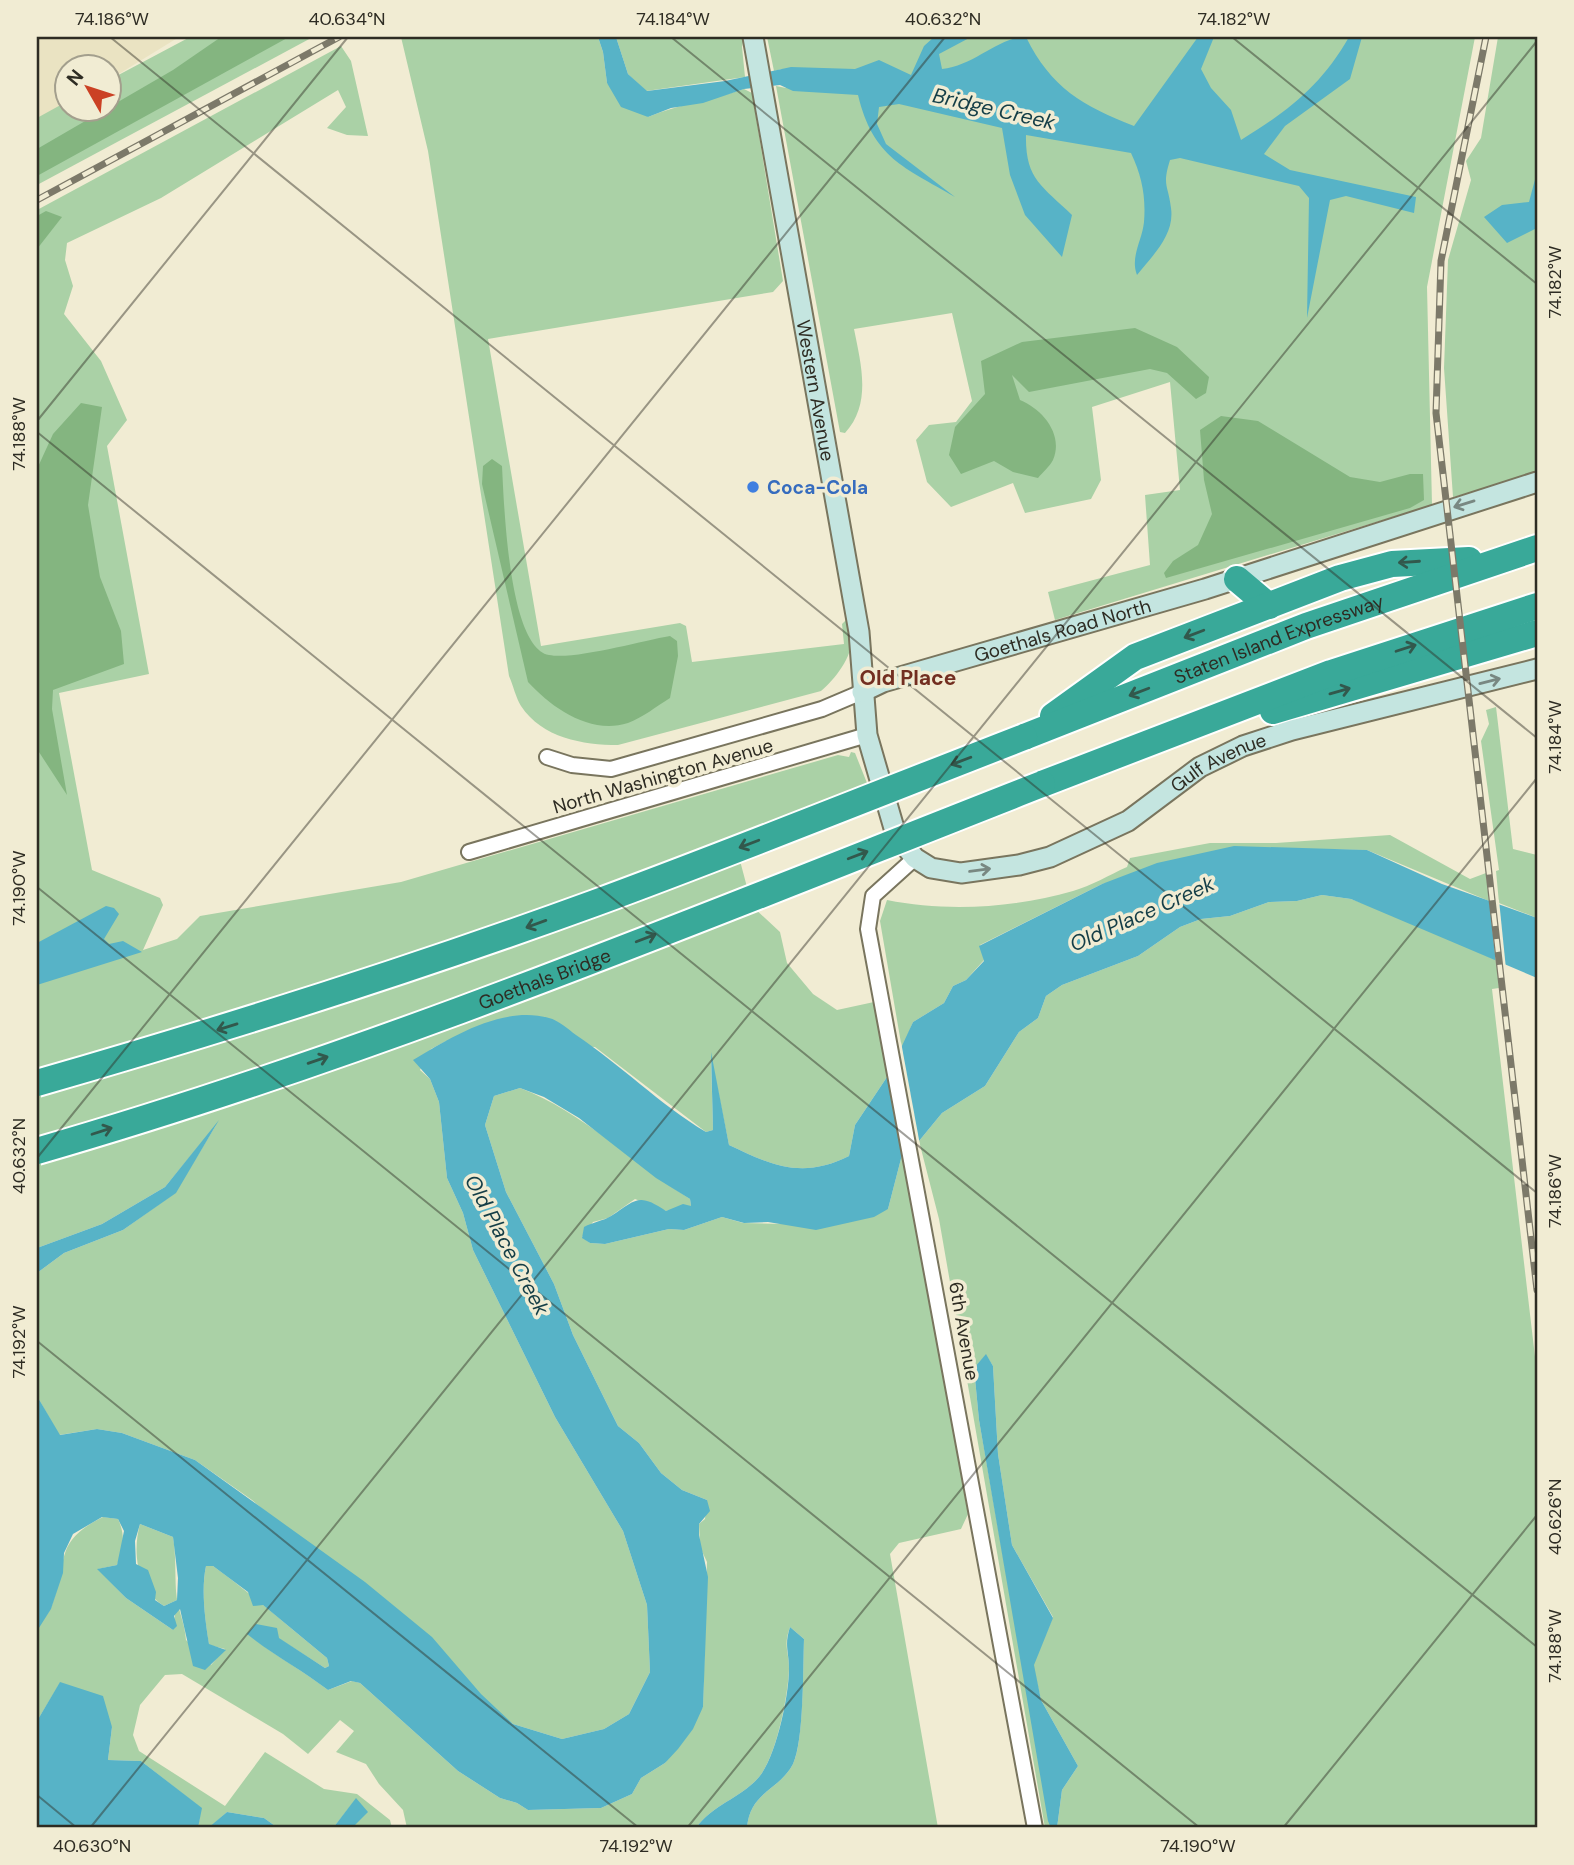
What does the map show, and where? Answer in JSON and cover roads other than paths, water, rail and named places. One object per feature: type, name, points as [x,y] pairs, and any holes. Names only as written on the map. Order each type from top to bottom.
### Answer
[{"type":"highway","name":"Staten Island Expressway","points":[[1024,737],[1306,626],[1537,548]]},
{"type":"highway","points":[[37,1083],[247,1021],[642,886],[1024,737],[1135,657],[1376,567],[1410,562],[1502,559]]},
{"type":"highway","points":[[1237,579],[1269,606]]},
{"type":"highway","points":[[1227,712],[1365,662],[1537,606]]},
{"type":"highway","points":[[1227,712],[1258,716],[1537,634]]},
{"type":"highway","name":"Goethals Bridge","points":[[37,1151],[214,1096],[454,1013],[1227,712]]},
{"type":"street","name":"Western Avenue","points":[[753,37],[765,91],[859,632],[867,735],[896,835],[915,858]]},
{"type":"street","name":"Goethals Road North","points":[[547,757],[585,768],[611,769],[822,709],[883,682],[1237,579],[1537,482]]},
{"type":"street","name":"Gulf Avenue","points":[[915,858],[931,868],[961,873],[1019,865],[1051,856],[1121,825],[1200,768],[1243,746],[1292,730],[1537,669]]},
{"type":"street","name":"North Washington Avenue","points":[[469,852],[867,735]]},
{"type":"street","name":"6th Avenue","points":[[915,858],[873,896],[868,929],[912,1150],[1035,1828]]},
{"type":"water","name":"Bridge Creek","points":[[598,37],[616,37],[628,74],[647,91],[725,81],[791,67],[855,69],[879,60],[911,75],[924,46],[934,37],[971,37],[939,54],[942,69],[965,63],[1016,38],[1026,37],[1046,70],[1070,93],[1099,111],[1134,126],[1198,37],[1214,37],[1201,69],[1211,88],[1231,110],[1241,140],[1274,119],[1302,96],[1327,70],[1349,37],[1362,37],[1350,79],[1285,126],[1264,154],[1290,170],[1416,197],[1414,213],[1346,196],[1330,200],[1307,318],[1309,198],[1299,186],[1180,158],[1170,160],[1166,180],[1171,208],[1169,227],[1161,244],[1137,275],[1135,262],[1143,229],[1144,204],[1138,170],[1131,153],[1026,135],[1026,150],[1037,181],[1072,215],[1062,257],[1025,215],[1010,175],[1002,128],[899,104],[879,107],[877,124],[886,144],[955,197],[906,168],[882,147],[864,116],[858,95],[793,91],[780,85],[744,89],[703,103],[671,108],[648,117],[621,107],[607,83]]},
{"type":"water","points":[[1537,172],[1537,228],[1507,243],[1484,217],[1502,205],[1529,202]]},
{"type":"water","name":"Old Place Creek","points":[[1234,846],[1367,850],[1442,884],[1537,918],[1537,978],[1351,899],[1322,895],[1297,901],[1269,902],[1230,916],[1201,919],[1180,927],[1138,956],[1062,985],[1046,996],[1038,1018],[1019,1032],[985,1086],[942,1113],[919,1141],[903,1151],[888,1209],[874,1217],[816,1230],[768,1222],[744,1223],[722,1217],[684,1230],[669,1229],[605,1244],[590,1243],[582,1238],[584,1227],[608,1218],[632,1202],[643,1200],[666,1211],[683,1204],[691,1206],[690,1199],[656,1178],[579,1118],[544,1097],[520,1088],[494,1096],[485,1125],[506,1192],[554,1284],[573,1335],[618,1426],[639,1443],[661,1473],[682,1490],[707,1500],[710,1511],[699,1524],[708,1577],[703,1707],[693,1729],[678,1749],[665,1763],[641,1778],[632,1794],[601,1808],[528,1810],[517,1803],[500,1798],[458,1771],[360,1683],[351,1681],[328,1690],[247,1634],[256,1624],[277,1628],[279,1638],[325,1668],[329,1666],[327,1658],[263,1605],[253,1606],[248,1592],[213,1566],[206,1566],[204,1585],[209,1644],[226,1650],[205,1670],[193,1666],[180,1609],[174,1616],[177,1626],[173,1630],[126,1598],[97,1569],[117,1565],[124,1531],[118,1519],[102,1517],[73,1534],[64,1553],[63,1573],[51,1609],[37,1631],[37,1396],[60,1435],[97,1429],[122,1433],[195,1460],[365,1582],[432,1637],[481,1694],[513,1724],[562,1739],[604,1729],[629,1714],[650,1672],[647,1605],[623,1531],[555,1417],[473,1250],[463,1213],[447,1178],[439,1102],[430,1079],[413,1060],[461,1033],[496,1020],[532,1015],[549,1018],[563,1025],[706,1132],[713,1130],[711,1052],[729,1145],[774,1164],[817,1167],[849,1156],[855,1125],[889,1074],[913,1022],[944,1003],[953,986],[966,980],[984,961],[979,946],[1102,884],[1157,863]],"holes":[[[140,1524],[173,1537],[178,1578],[177,1600],[164,1606],[155,1600],[156,1592],[148,1570],[136,1564],[135,1541]]]},
{"type":"water","points":[[106,906],[114,908],[119,914],[104,939],[109,944],[123,941],[142,952],[37,985],[37,943]]},
{"type":"water","points":[[219,1120],[176,1193],[123,1230],[64,1253],[37,1273],[37,1248],[102,1224],[165,1187]]},
{"type":"water","points":[[986,1354],[993,1366],[998,1454],[1012,1545],[1053,1618],[1034,1665],[1041,1700],[1078,1766],[1062,1790],[1057,1828],[1051,1828],[1048,1821],[979,1420],[974,1368]]},
{"type":"water","points":[[790,1627],[804,1639],[801,1722],[793,1764],[753,1806],[747,1828],[696,1828],[710,1813],[744,1791],[765,1768],[776,1741],[787,1694],[787,1644]]},
{"type":"water","points":[[60,1682],[103,1696],[112,1727],[108,1760],[141,1761],[202,1808],[198,1828],[37,1828],[37,1721]]},
{"type":"water","points":[[356,1798],[368,1812],[352,1828],[333,1828]]},
{"type":"water","points":[[227,1812],[264,1818],[278,1828],[208,1828]]},
{"type":"railway","points":[[37,200],[339,37]]},
{"type":"railway","points":[[1486,37],[1441,261],[1436,413],[1537,1290]]},
{"type":"place","name":"Coca-Cola","points":[[753,487]]},
{"type":"district","name":"Old Place","points":[[908,678]]}]
